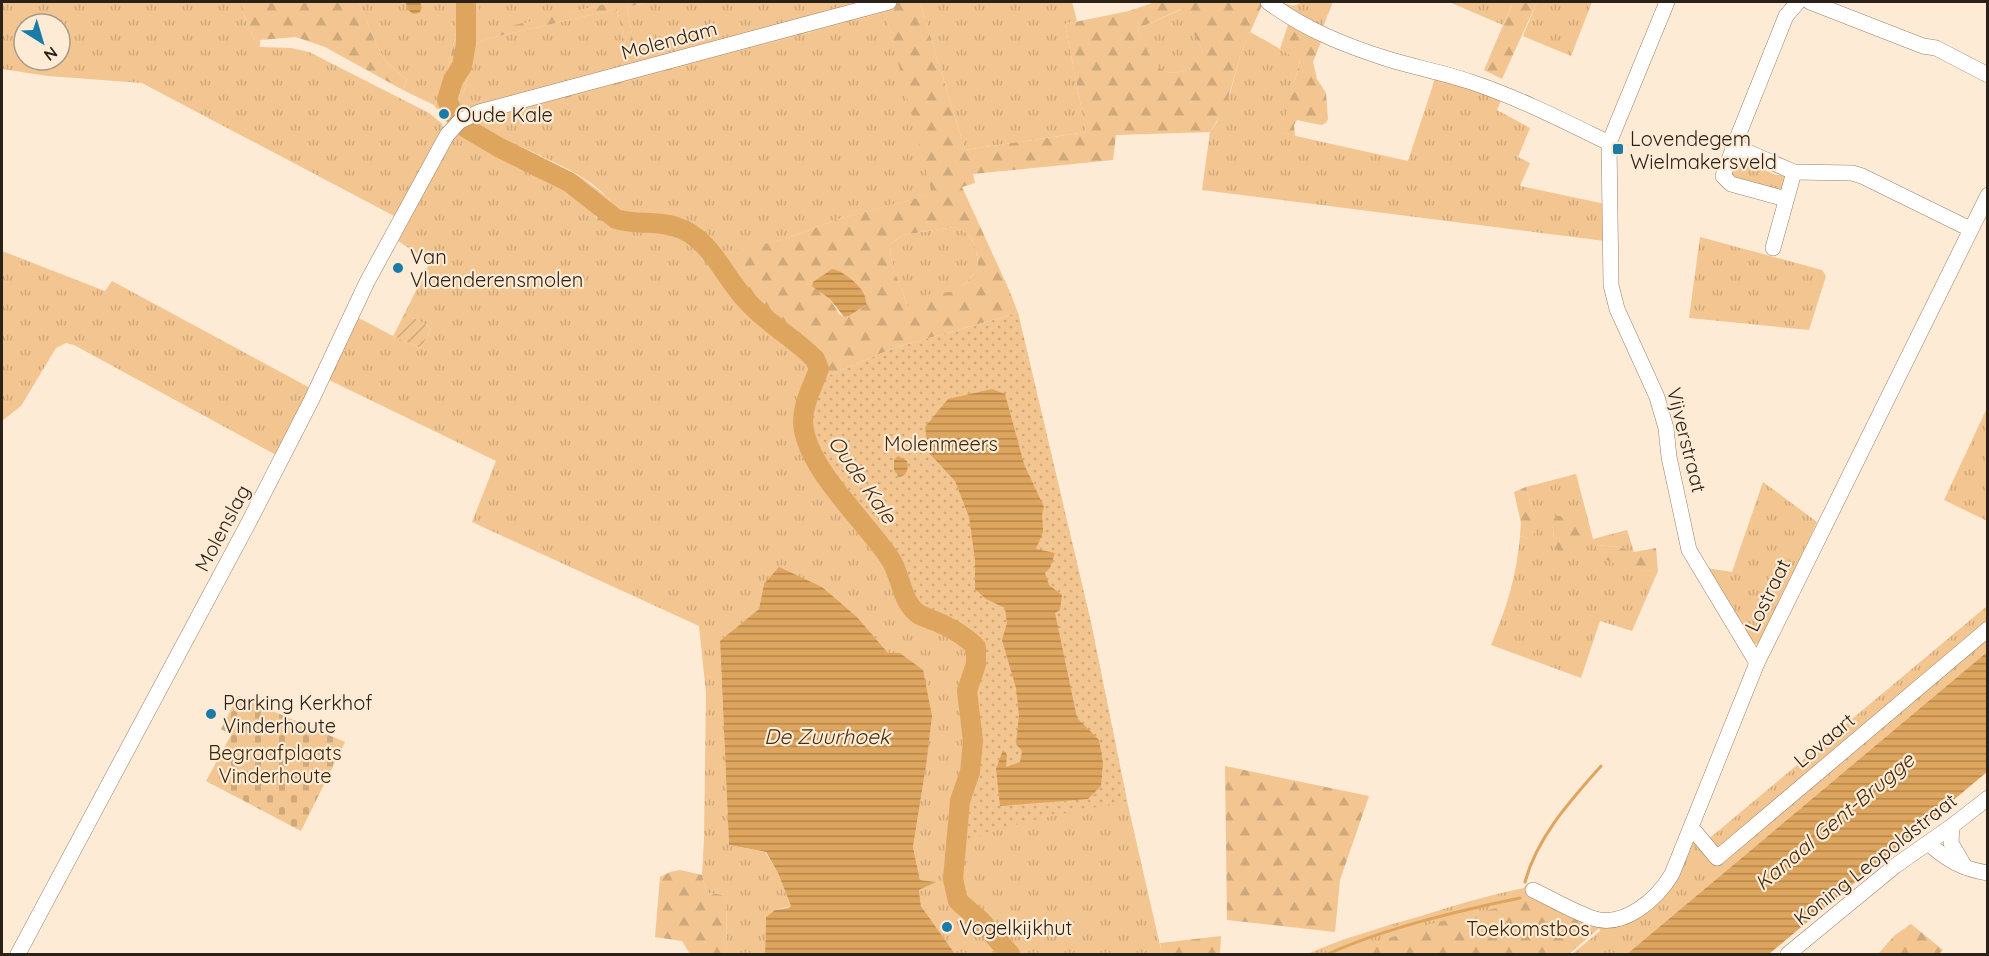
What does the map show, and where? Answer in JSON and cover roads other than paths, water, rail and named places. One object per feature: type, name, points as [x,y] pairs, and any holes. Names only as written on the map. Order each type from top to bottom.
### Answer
[{"type":"street","name":"Molendam","points":[[460,121],[479,112],[889,2]]},
{"type":"street","points":[[1268,2],[1326,38],[1392,60],[1468,81],[1515,98],[1609,143],[1667,2]]},
{"type":"street","points":[[1786,200],[1731,184],[1723,176],[1786,16],[1798,2]]},
{"type":"street","points":[[1810,2],[1923,46],[1936,48],[1988,75]]},
{"type":"street","name":"Molenslag","points":[[18,954],[250,520],[311,401],[367,282],[447,135],[460,121]]},
{"type":"street","name":"Vijverstraat","points":[[1609,143],[1611,285],[1617,309],[1657,397],[1666,428],[1669,457],[1689,550],[1757,663]]},
{"type":"street","points":[[1734,146],[1794,172],[1852,173],[1971,229]]},
{"type":"street","points":[[1773,248],[1794,172]]},
{"type":"street","name":"Lostraat","points":[[1533,890],[1593,919],[1617,919],[1642,908],[1665,886],[1672,874],[1757,663],[1988,195]]},
{"type":"street","name":"Lovaart","points":[[1690,830],[1696,833],[1718,858],[1988,629]]},
{"type":"street","name":"Koning Leopoldstraat","points":[[1788,954],[1895,866],[1988,798]]},
{"type":"street","points":[[1952,826],[1951,843],[1965,867]]},
{"type":"street","points":[[1928,843],[1947,860],[1988,873]]},
{"type":"water","points":[[406,2],[420,2],[422,8],[419,13],[413,14],[407,9]]},
{"type":"water","points":[[832,269],[855,282],[864,294],[866,305],[849,316],[844,317],[830,299],[812,286],[813,282]]},
{"type":"water","name":"Molenmeers","points":[[992,389],[1005,394],[1024,464],[1044,507],[1043,532],[1036,549],[1055,553],[1050,568],[1045,573],[1049,585],[1062,595],[1060,610],[1055,613],[1077,718],[1099,740],[1103,763],[1101,786],[1088,799],[1000,806],[996,769],[1003,750],[1007,755],[1006,767],[1020,762],[1022,751],[1016,744],[1019,715],[1016,688],[1002,640],[1007,623],[1005,608],[986,599],[975,589],[975,560],[969,517],[955,481],[929,453],[925,427],[948,399]]},
{"type":"water","points":[[898,456],[907,461],[908,466],[906,473],[899,477],[894,470],[894,460]]},
{"type":"water","name":"De Zuurhoek","points":[[779,567],[822,587],[858,618],[888,653],[900,653],[923,670],[932,716],[913,847],[920,880],[936,882],[919,890],[921,906],[955,954],[765,954],[766,917],[775,910],[791,906],[778,873],[766,852],[729,845],[720,641],[759,609],[764,584]]},
{"type":"water","name":"Kanaal Gent-Brugge","points":[[1987,652],[1987,772],[1769,954],[1627,954]]},
{"type":"water","points":[[958,901],[979,910],[1019,954],[1002,954],[969,918]]},
{"type":"waterway","name":"Oude Kale","points":[[454,115],[447,100],[453,80],[462,66],[466,44],[466,2]]},
{"type":"waterway","name":"Oude Kale","points":[[466,128],[500,148],[569,182],[616,219],[667,225],[694,236],[711,253],[740,293],[756,310],[815,359],[819,369],[803,415],[806,440],[814,457],[838,494],[891,560],[904,595],[912,608],[920,615],[956,631],[976,647],[976,664],[967,691],[973,741],[970,772],[960,801],[953,879],[958,901],[981,921],[1010,954]]},
{"type":"waterway","points":[[1525,882],[1530,865],[1546,834],[1601,766]]},
{"type":"waterway","points":[[1328,954],[1397,928],[1520,898]]},
{"type":"place","name":"Oude Kale","points":[[444,114]]},
{"type":"place","name":"Lovendegem Wielmakersveld","points":[[1618,149]]},
{"type":"place","name":"Van Vlaenderensmolen","points":[[398,268]]},
{"type":"place","name":"Parking Kerkhof Vinderhoute","points":[[211,714]]},
{"type":"place","name":"Vogelkijkhut","points":[[947,927]]},
{"type":"park label","name":"Begraafplaats Vinderhoute","points":[[275,764]]},
{"type":"park label","name":"Toekomstbos","points":[[1528,928]]}]
